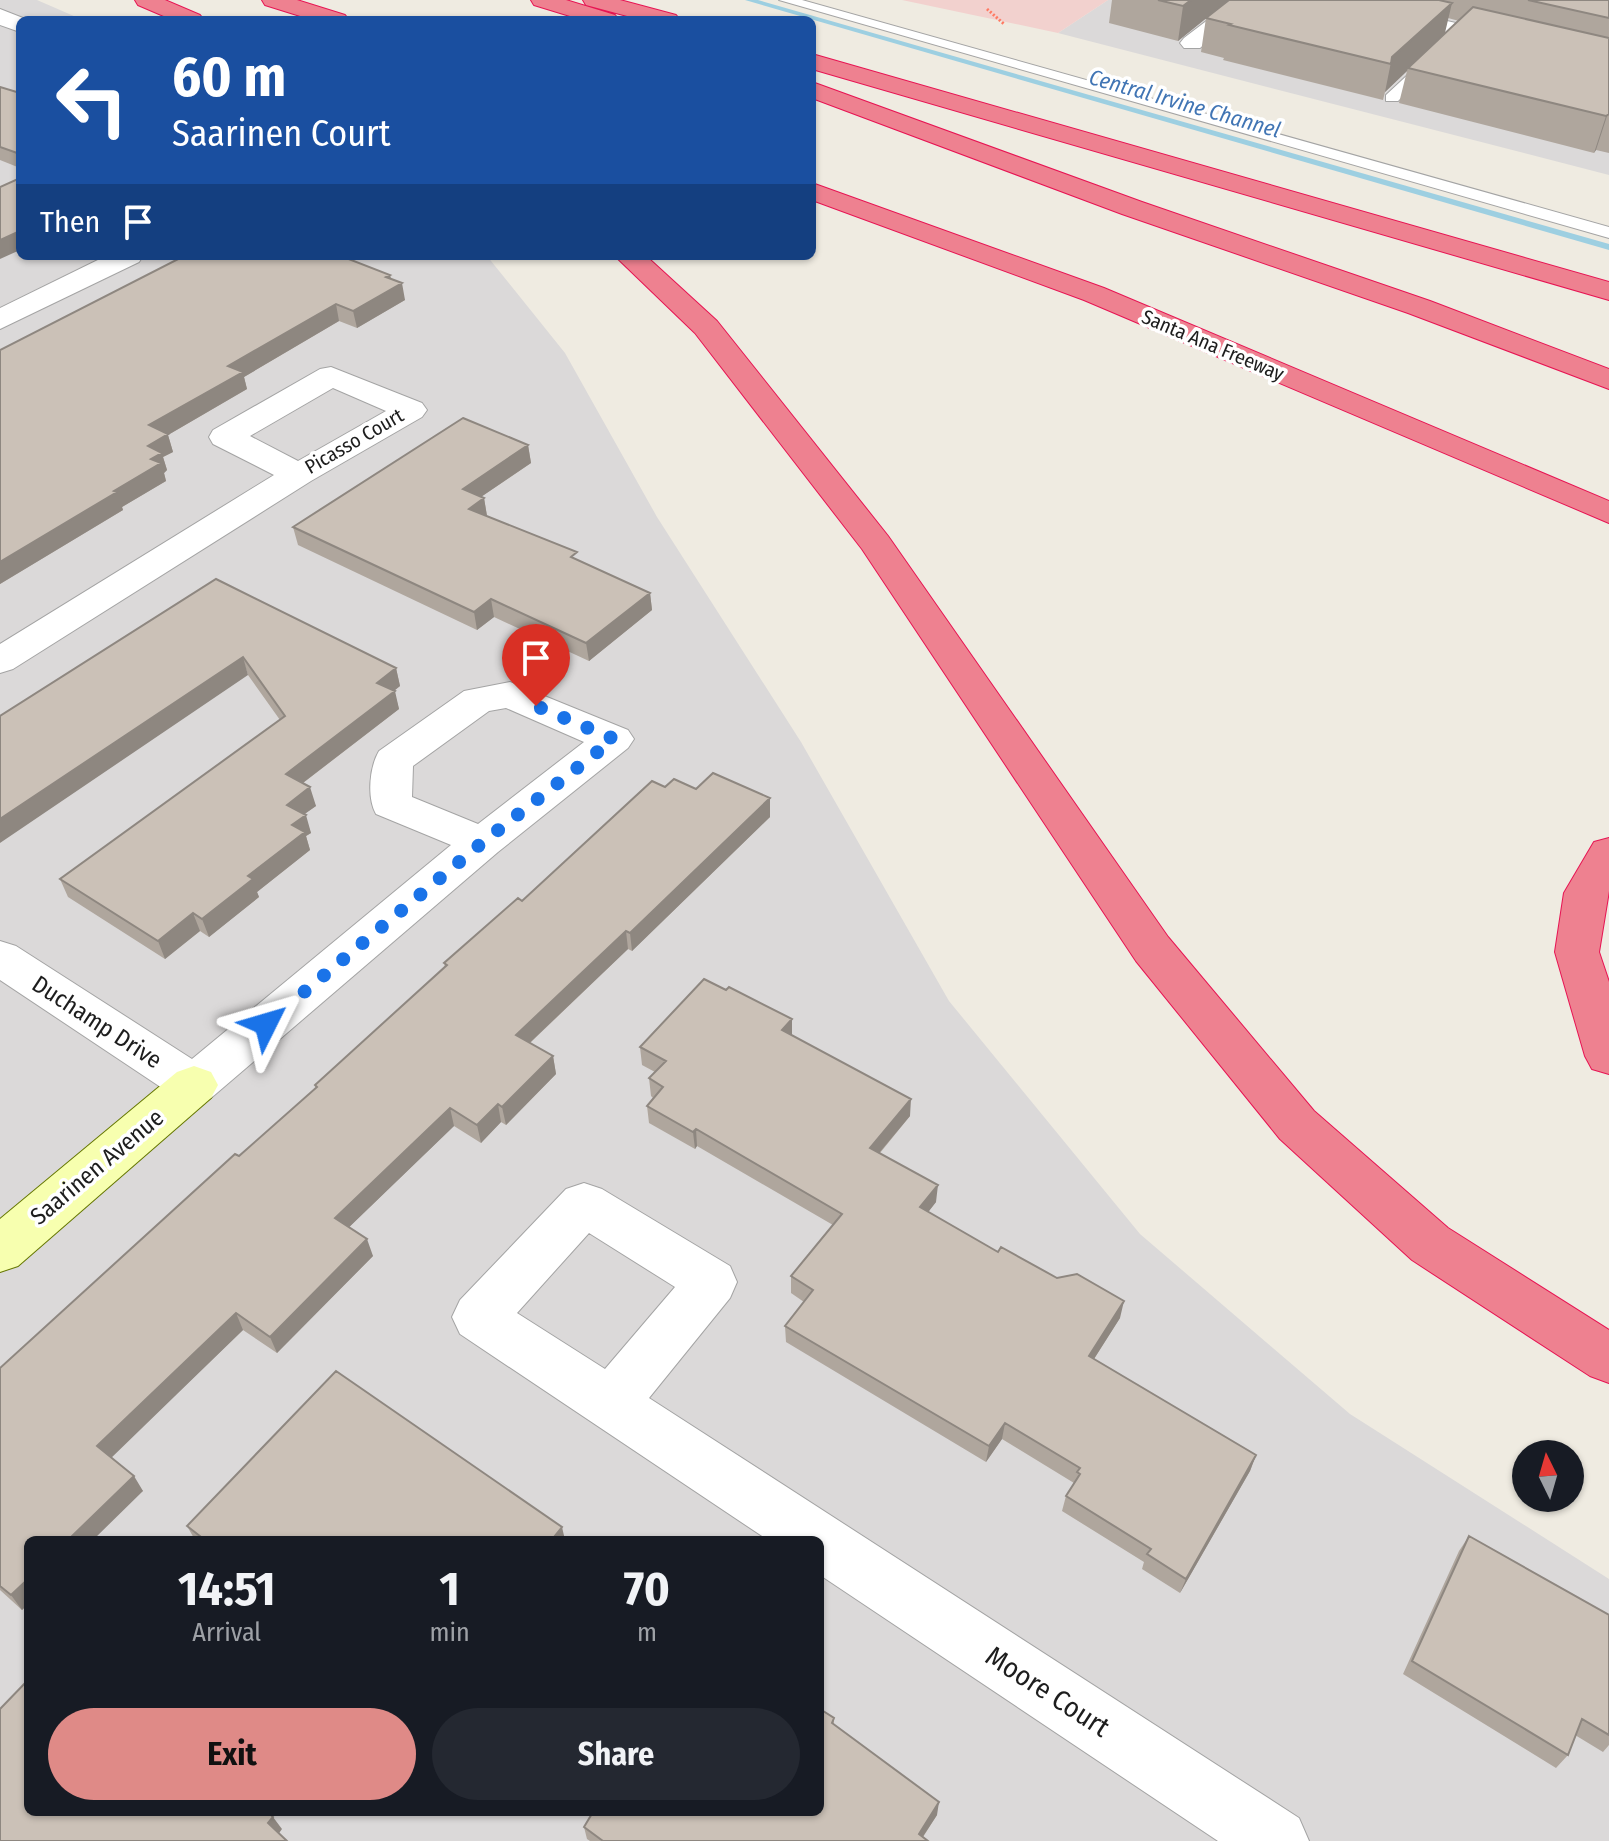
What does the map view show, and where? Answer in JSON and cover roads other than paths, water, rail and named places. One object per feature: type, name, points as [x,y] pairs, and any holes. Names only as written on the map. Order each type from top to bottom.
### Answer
[{"type":"highway","points":[[146,0],[183,16]]},
{"type":"highway","points":[[273,0],[324,16]]},
{"type":"highway","points":[[542,0],[594,16]]},
{"type":"highway","points":[[594,0],[653,16]]},
{"type":"highway","points":[[816,62],[1609,291]]},
{"type":"highway","points":[[816,90],[1132,208],[1609,371]]},
{"type":"highway","name":"Santa Ana Freeway","points":[[816,192],[1094,294],[1609,513]]},
{"type":"highway","points":[[633,260],[706,327],[876,543],[1152,949],[1297,1125],[1430,1244],[1609,1359]]},
{"type":"highway","points":[[1419,307],[1609,380]]},
{"type":"highway","points":[[1609,853],[1586,893],[1577,952],[1609,1056]]},
{"type":"street","points":[[1192,43],[1249,0]]},
{"type":"street","points":[[1325,0],[1391,6],[1453,41],[1609,65]]},
{"type":"street","points":[[0,320],[121,260]]},
{"type":"street","name":"Picasso Court","points":[[0,661],[299,474],[411,410],[331,376],[225,437],[299,474]]},
{"type":"street","points":[[194,1085],[483,842],[614,739],[510,695],[478,700],[393,761],[391,804],[483,842]]},
{"type":"street","name":"Duchamp Drive","points":[[0,958],[194,1085]]},
{"type":"street","name":"Saarinen Avenue","points":[[0,1250],[194,1085]]},
{"type":"street","name":"Moore Court","points":[[611,1403],[811,1536]]},
{"type":"street","name":"Moore Court","points":[[824,1544],[1276,1841]]},
{"type":"lane","points":[[786,0],[1609,233]]},
{"type":"lane","points":[[1392,98],[1453,41]]},
{"type":"waterway","name":"Central Irvine Channel","points":[[749,0],[805,16]]},
{"type":"waterway","name":"Central Irvine Channel","points":[[816,19],[1609,247]]}]
